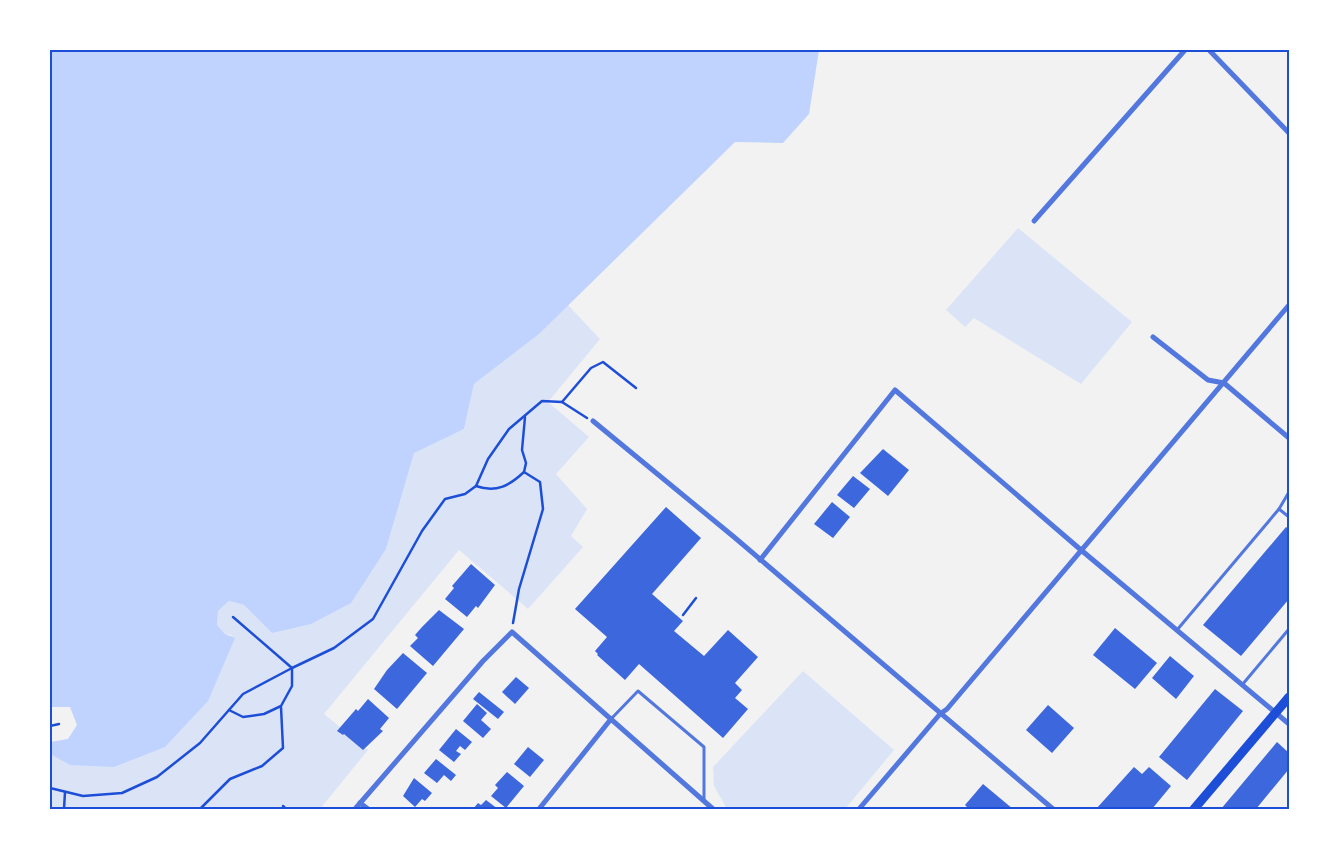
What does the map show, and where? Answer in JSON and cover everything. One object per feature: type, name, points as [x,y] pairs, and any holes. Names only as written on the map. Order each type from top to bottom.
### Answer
[{"type":"main road","points":[[1194,809],[1289,697]]},
{"type":"street","points":[[1034,221],[1185,50]]},
{"type":"street","points":[[1209,50],[1289,133]]},
{"type":"street","points":[[859,809],[940,714],[947,709],[1289,305]]},
{"type":"street","points":[[1153,337],[1208,380],[1224,383],[1289,438]]},
{"type":"street","points":[[760,560],[895,390],[1081,550],[1289,724]]},
{"type":"street","points":[[593,422],[760,560],[1053,809]]},
{"type":"street","points":[[354,809],[483,661],[512,632],[713,809]]},
{"type":"street","points":[[539,809],[611,719]]},
{"type":"street","points":[[360,803],[368,809]]},
{"type":"lane","points":[[1177,630],[1279,509],[1289,492]]},
{"type":"lane","points":[[1279,509],[1289,517]]},
{"type":"lane","points":[[1242,685],[1289,629]]},
{"type":"lane","points":[[611,719],[638,691],[704,747],[704,800]]},
{"type":"path","points":[[562,402],[591,368],[603,362],[636,388]]},
{"type":"path","points":[[50,788],[83,796],[122,793],[157,777],[200,743],[243,694],[334,648],[373,619],[422,531],[445,499],[465,494],[476,486],[488,459],[509,429],[542,401],[562,402],[593,422]]},
{"type":"path","points":[[476,486],[489,490],[512,484],[524,472],[526,463],[522,450],[525,416]]},
{"type":"path","points":[[512,632],[519,589],[543,509],[540,482],[524,472]]},
{"type":"path","points":[[683,615],[696,598]]},
{"type":"path","points":[[200,809],[230,779],[262,766],[283,748],[281,706],[292,686],[292,668],[234,617]]},
{"type":"path","points":[[229,710],[243,717],[264,714],[281,706]]},
{"type":"path","points":[[50,726],[59,724]]},
{"type":"path","points":[[64,809],[65,792]]},
{"type":"path","points":[[283,806],[286,809]]},
{"type":"shaded area","points":[[1018,228],[1132,322],[1081,384],[974,318],[965,327],[946,310]]},
{"type":"shaded area","points":[[568,305],[600,339],[548,402],[589,437],[556,474],[587,509],[571,536],[583,547],[528,609],[459,550],[324,714],[368,750],[320,809],[50,809],[50,749],[53,755],[232,635],[225,634],[217,625],[218,611],[229,601],[244,605],[273,633],[386,549],[414,452],[464,429],[474,384],[538,334]]},
{"type":"shaded area","points":[[803,671],[894,750],[845,809],[727,809],[714,786],[713,767]]},
{"type":"water","points":[[50,50],[819,50],[809,114],[783,143],[735,142],[539,334],[474,384],[464,429],[414,453],[386,549],[351,603],[311,624],[272,633],[244,605],[229,601],[218,611],[217,625],[225,634],[235,638],[208,701],[165,747],[114,767],[70,765],[52,755],[50,742],[68,739],[77,725],[70,707],[50,707]]},
{"type":"building","points":[[883,449],[909,470],[888,496],[860,473]]},
{"type":"building","points":[[853,476],[870,489],[854,508],[837,495]]},
{"type":"building","points":[[832,502],[850,517],[833,538],[814,524]]},
{"type":"building","points":[[666,507],[701,538],[652,594],[683,621],[674,631],[704,656],[728,630],[758,657],[735,683],[742,690],[735,698],[748,709],[723,738],[639,664],[625,680],[595,651],[607,637],[575,609]]},
{"type":"building","points":[[1286,527],[1289,529],[1289,599],[1241,656],[1203,625]]},
{"type":"building","points":[[471,564],[495,585],[478,608],[476,606],[467,617],[445,599],[454,588],[452,586]]},
{"type":"building","points":[[439,610],[464,629],[433,666],[410,646],[418,638],[415,635]]},
{"type":"building","points":[[1115,628],[1157,663],[1135,689],[1093,655]]},
{"type":"building","points":[[403,653],[427,673],[397,709],[374,689],[387,670]]},
{"type":"building","points":[[1170,656],[1194,676],[1176,699],[1152,678]]},
{"type":"building","points":[[516,677],[529,688],[515,704],[502,692]]},
{"type":"building","points":[[1215,689],[1243,711],[1187,780],[1159,757]]},
{"type":"building","points":[[479,692],[504,712],[498,719],[473,699]]},
{"type":"building","points":[[368,699],[389,718],[380,729],[383,731],[363,750],[344,734],[337,731],[356,709],[358,711]]},
{"type":"building","points":[[477,704],[487,713],[481,720],[491,729],[483,738],[463,721]]},
{"type":"building","points":[[1048,705],[1074,728],[1052,753],[1026,730]]},
{"type":"building","points":[[456,729],[472,742],[465,750],[460,746],[456,751],[461,754],[454,762],[439,750]]},
{"type":"building","points":[[1277,742],[1289,753],[1289,769],[1256,809],[1221,809]]},
{"type":"building","points":[[528,747],[544,760],[530,777],[514,764]]},
{"type":"building","points":[[436,759],[456,775],[451,781],[444,775],[437,783],[424,773]]},
{"type":"building","points":[[1134,767],[1142,774],[1149,767],[1171,786],[1152,809],[1096,809]]},
{"type":"building","points":[[507,772],[524,786],[506,808],[491,796],[498,788],[495,785]]},
{"type":"building","points":[[414,778],[432,793],[425,801],[422,799],[415,807],[403,796]]},
{"type":"building","points":[[983,784],[1013,809],[969,809],[965,805]]},
{"type":"building","points":[[486,800],[498,809],[473,809],[478,803],[481,805]]}]
